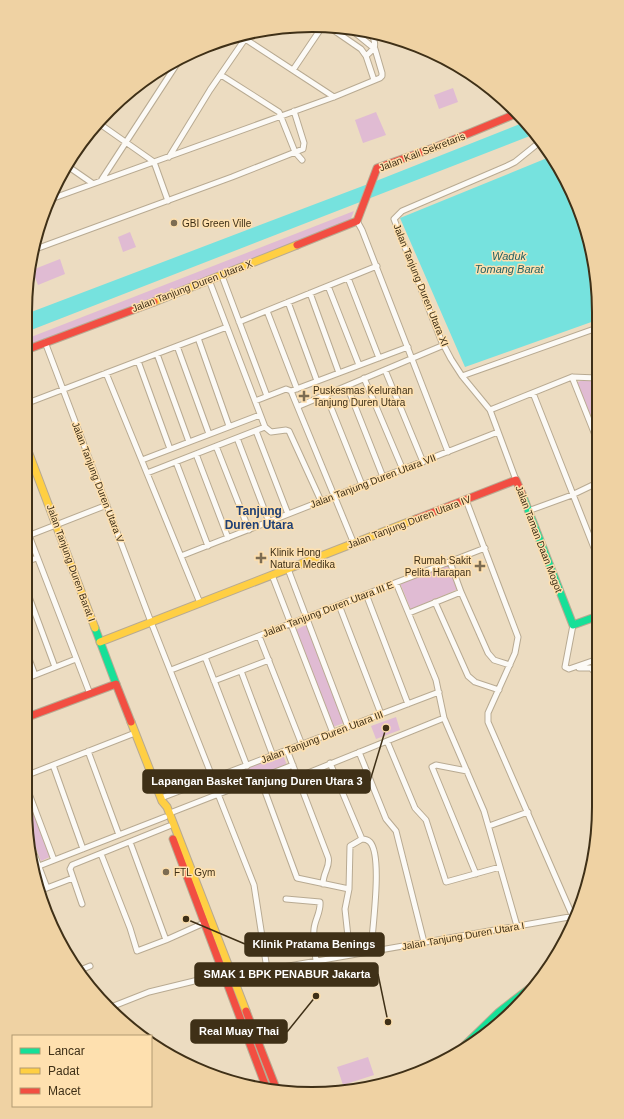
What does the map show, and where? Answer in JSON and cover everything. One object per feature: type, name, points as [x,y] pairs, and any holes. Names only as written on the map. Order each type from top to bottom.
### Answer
[{"type":"main road","name":"Jalan Kali Sekretaris","points":[[357,220],[377,168],[436,147],[512,116]]},
{"type":"main road","name":"Jalan Tanjung Duren Utara X","points":[[32,347],[222,276],[357,220]]},
{"type":"main road","name":"Jalan Tanjung Duren Barat I","points":[[32,461],[116,684],[162,800],[162,808],[168,815]]},
{"type":"main road","name":"Jalan Tanjung Duren Utara IV","points":[[100,642],[516,480]]},
{"type":"main road","name":"Jalan Taman Daan Mogot","points":[[516,480],[573,625]]},
{"type":"main road","points":[[573,625],[592,618]]},
{"type":"main road","points":[[32,715],[116,684]]},
{"type":"main road","points":[[168,815],[169,826],[204,922],[275,1085]]},
{"type":"main road","points":[[168,815],[227,975],[265,1083]]},
{"type":"main road","points":[[479,1031],[499,1012],[517,998]]},
{"type":"street","points":[[293,70],[318,32]]},
{"type":"street","points":[[338,33],[361,49],[366,56],[374,80]]},
{"type":"street","points":[[359,36],[375,49]]},
{"type":"street","points":[[57,197],[169,157],[282,114],[334,97],[374,80],[382,76],[375,49],[376,44],[374,39]]},
{"type":"street","points":[[247,40],[334,97]]},
{"type":"street","points":[[169,157],[244,41]]},
{"type":"street","points":[[366,56],[375,49]]},
{"type":"street","points":[[101,180],[174,69]]},
{"type":"street","points":[[221,75],[269,104],[282,114],[295,152],[302,160]]},
{"type":"street","points":[[40,248],[168,201],[303,149],[304,144],[294,111]]},
{"type":"street","points":[[102,126],[154,162],[168,201]]},
{"type":"street","name":"Jalan Tanjung Duren Utara XI","points":[[490,410],[462,376],[444,345],[394,219],[402,211],[515,162],[536,145]]},
{"type":"street","points":[[72,169],[92,183]]},
{"type":"street","points":[[357,220],[377,266],[448,452]]},
{"type":"street","points":[[239,322],[377,266]]},
{"type":"street","points":[[222,276],[268,396]]},
{"type":"street","points":[[348,278],[379,358]]},
{"type":"street","points":[[209,280],[265,427],[271,432],[289,431],[322,501]]},
{"type":"street","points":[[328,286],[359,366]]},
{"type":"street","points":[[310,293],[339,373]]},
{"type":"street","points":[[288,302],[317,381]]},
{"type":"street","points":[[267,311],[297,389]]},
{"type":"street","points":[[32,402],[227,327]]},
{"type":"street","points":[[462,376],[592,330]]},
{"type":"street","points":[[198,338],[229,426]]},
{"type":"street","name":"Jalan Tanjung Duren Utara V","points":[[45,342],[151,622],[213,779]]},
{"type":"street","points":[[298,406],[444,345]]},
{"type":"street","points":[[177,346],[209,434]]},
{"type":"street","points":[[255,401],[288,389],[291,391],[297,389],[408,347]]},
{"type":"street","points":[[157,354],[189,442]]},
{"type":"street","points":[[138,361],[170,449]]},
{"type":"street","points":[[385,370],[423,462]]},
{"type":"street","points":[[106,373],[200,603]]},
{"type":"street","points":[[490,410],[572,377],[592,378]]},
{"type":"street","points":[[572,377],[592,427]]},
{"type":"street","points":[[364,378],[403,470]]},
{"type":"street","points":[[347,386],[383,477]]},
{"type":"street","points":[[291,391],[354,544]]},
{"type":"street","points":[[533,393],[592,543]]},
{"type":"street","points":[[326,395],[362,485]]},
{"type":"street","name":"Jalan Taman Daan Mogot","points":[[490,410],[516,480]]},
{"type":"street","points":[[142,460],[260,415]]},
{"type":"street","points":[[147,473],[265,427]]},
{"type":"street","points":[[256,431],[288,514]]},
{"type":"street","name":"Jalan Tanjung Duren Utara VII","points":[[181,556],[498,432]]},
{"type":"street","points":[[237,438],[269,522]]},
{"type":"street","points":[[216,446],[248,530]]},
{"type":"street","points":[[196,454],[228,538]]},
{"type":"street","points":[[176,462],[208,546]]},
{"type":"street","points":[[528,511],[572,495],[592,485]]},
{"type":"street","points":[[466,500],[518,638],[510,665],[488,713],[487,717],[490,729],[572,911]]},
{"type":"street","points":[[32,534],[107,505]]},
{"type":"street","points":[[32,546],[38,558],[90,694]]},
{"type":"street","name":"Jalan Tanjung Duren Utara III E","points":[[170,670],[485,548]]},
{"type":"street","points":[[32,560],[38,558]]},
{"type":"street","points":[[450,562],[460,592],[491,658],[510,665]]},
{"type":"street","points":[[288,569],[348,727]]},
{"type":"street","points":[[272,575],[332,733]]},
{"type":"street","points":[[396,583],[436,680],[444,718],[489,826],[518,926]]},
{"type":"street","points":[[409,613],[460,592]]},
{"type":"street","points":[[366,594],[408,704]]},
{"type":"street","points":[[435,602],[468,676],[475,682],[499,690]]},
{"type":"street","points":[[32,605],[55,667]]},
{"type":"street","points":[[339,605],[381,714]]},
{"type":"street","points":[[573,625],[565,666],[567,669],[592,669]]},
{"type":"street","points":[[259,636],[302,745]]},
{"type":"street","points":[[205,657],[247,766]]},
{"type":"street","points":[[32,676],[76,659]]},
{"type":"street","points":[[214,681],[269,660]]},
{"type":"street","points":[[574,668],[592,661]]},
{"type":"street","points":[[32,667],[35,675]]},
{"type":"street","points":[[241,671],[273,756]]},
{"type":"street","name":"Jalan Tanjung Duren Utara III","points":[[162,800],[439,692]]},
{"type":"street","points":[[298,776],[444,718]]},
{"type":"street","points":[[32,773],[135,733]]},
{"type":"street","points":[[388,741],[415,808],[426,820],[438,854],[444,880],[448,882],[500,867]]},
{"type":"street","points":[[287,750],[329,860],[323,874],[323,884]]},
{"type":"street","points":[[88,751],[119,835]]},
{"type":"street","points":[[359,752],[386,819],[396,831],[424,942]]},
{"type":"street","points":[[330,763],[362,839]]},
{"type":"street","points":[[53,765],[83,849]]},
{"type":"street","points":[[37,860],[39,866],[293,765]]},
{"type":"street","points":[[467,771],[436,765],[432,767],[476,874]]},
{"type":"street","points":[[260,778],[297,878],[349,889]]},
{"type":"street","points":[[218,794],[254,885],[267,969]]},
{"type":"street","points":[[32,802],[54,860]]},
{"type":"street","points":[[489,826],[528,812]]},
{"type":"street","points":[[82,904],[73,878],[71,867],[169,826]]},
{"type":"street","points":[[350,955],[344,909],[349,889],[350,846],[362,839],[369,841],[372,845],[378,874],[371,951]]},
{"type":"street","points":[[130,842],[166,940]]},
{"type":"street","points":[[101,854],[130,928],[136,950],[138,951],[166,940],[204,922]]},
{"type":"street","points":[[42,878],[47,888],[73,878]]},
{"type":"street","points":[[286,899],[320,902],[314,930],[316,961]]},
{"type":"street","name":"Jalan Tanjung Duren Utara I","points":[[115,1006],[148,992],[227,975],[570,917]]},
{"type":"street","points":[[83,969],[90,966]]},
{"type":"shaded area","points":[[453,88],[458,102],[439,109],[434,95]]},
{"type":"shaded area","points":[[376,112],[386,135],[363,143],[355,120]]},
{"type":"shaded area","points":[[354,211],[350,221],[32,345],[32,337]]},
{"type":"shaded area","points":[[130,232],[136,247],[123,252],[118,237]]},
{"type":"shaded area","points":[[60,259],[65,274],[38,285],[34,275],[35,269]]},
{"type":"shaded area","points":[[589,378],[592,382],[592,429],[575,383]]},
{"type":"shaded area","points":[[450,565],[458,589],[411,610],[400,583]]},
{"type":"shaded area","points":[[306,625],[344,723],[333,727],[295,630]]},
{"type":"shaded area","points":[[396,717],[400,730],[376,739],[371,726]]},
{"type":"shaded area","points":[[283,755],[288,768],[247,783],[242,770]]},
{"type":"shaded area","points":[[32,812],[50,857],[41,861],[35,844]]},
{"type":"shaded area","points":[[368,1057],[374,1075],[343,1085],[337,1067]]},
{"type":"water","points":[[520,124],[530,136],[32,330],[32,312],[376,181]]},
{"type":"water","name":"Waduk Tomang Barat","points":[[546,158],[571,205],[587,257],[590,275],[592,322],[465,367],[400,218]]},
{"type":"traffic: fast","points":[[522,494],[573,625],[592,618]]},
{"type":"traffic: fast","points":[[95,628],[116,684]]},
{"type":"traffic: fast","points":[[479,1031],[499,1012],[517,998]]},
{"type":"traffic: slow","points":[[154,302],[297,245]]},
{"type":"traffic: slow","points":[[32,462],[95,628]]},
{"type":"traffic: slow","points":[[100,642],[416,519]]},
{"type":"traffic: slow","points":[[131,722],[162,801],[167,807],[246,1011]]},
{"type":"traffic: jam","points":[[297,245],[357,221],[377,168],[436,147],[512,116]]},
{"type":"traffic: jam","points":[[32,348],[154,302]]},
{"type":"traffic: jam","points":[[416,519],[516,480],[522,494]]},
{"type":"traffic: jam","points":[[32,715],[116,684],[131,722]]},
{"type":"traffic: jam","points":[[173,839],[265,1083]]},
{"type":"traffic: jam","points":[[246,1011],[275,1085]]},
{"type":"place","name":"GBI Green Ville","points":[[174,223]]},
{"type":"place","name":"Puskesmas Kelurahan Tanjung Duren Utara","points":[[304,396]]},
{"type":"place","name":"Klinik Hong Natura Medika","points":[[261,558]]},
{"type":"place","name":"Rumah Sakit Pelita Harapan","points":[[480,566]]},
{"type":"place","name":"Lapangan Basket Tanjung Duren Utara 3","points":[[386,728]]},
{"type":"place","name":"FTL Gym","points":[[166,872]]},
{"type":"place","name":"Klinik Pratama Benings","points":[[186,919]]},
{"type":"place","name":"Real Muay Thai","points":[[316,996]]},
{"type":"place","name":"SMAK 1 BPK PENABUR Jakarta","points":[[388,1022]]},
{"type":"district","name":"Tanjung Duren Utara","points":[[259,518]]}]
